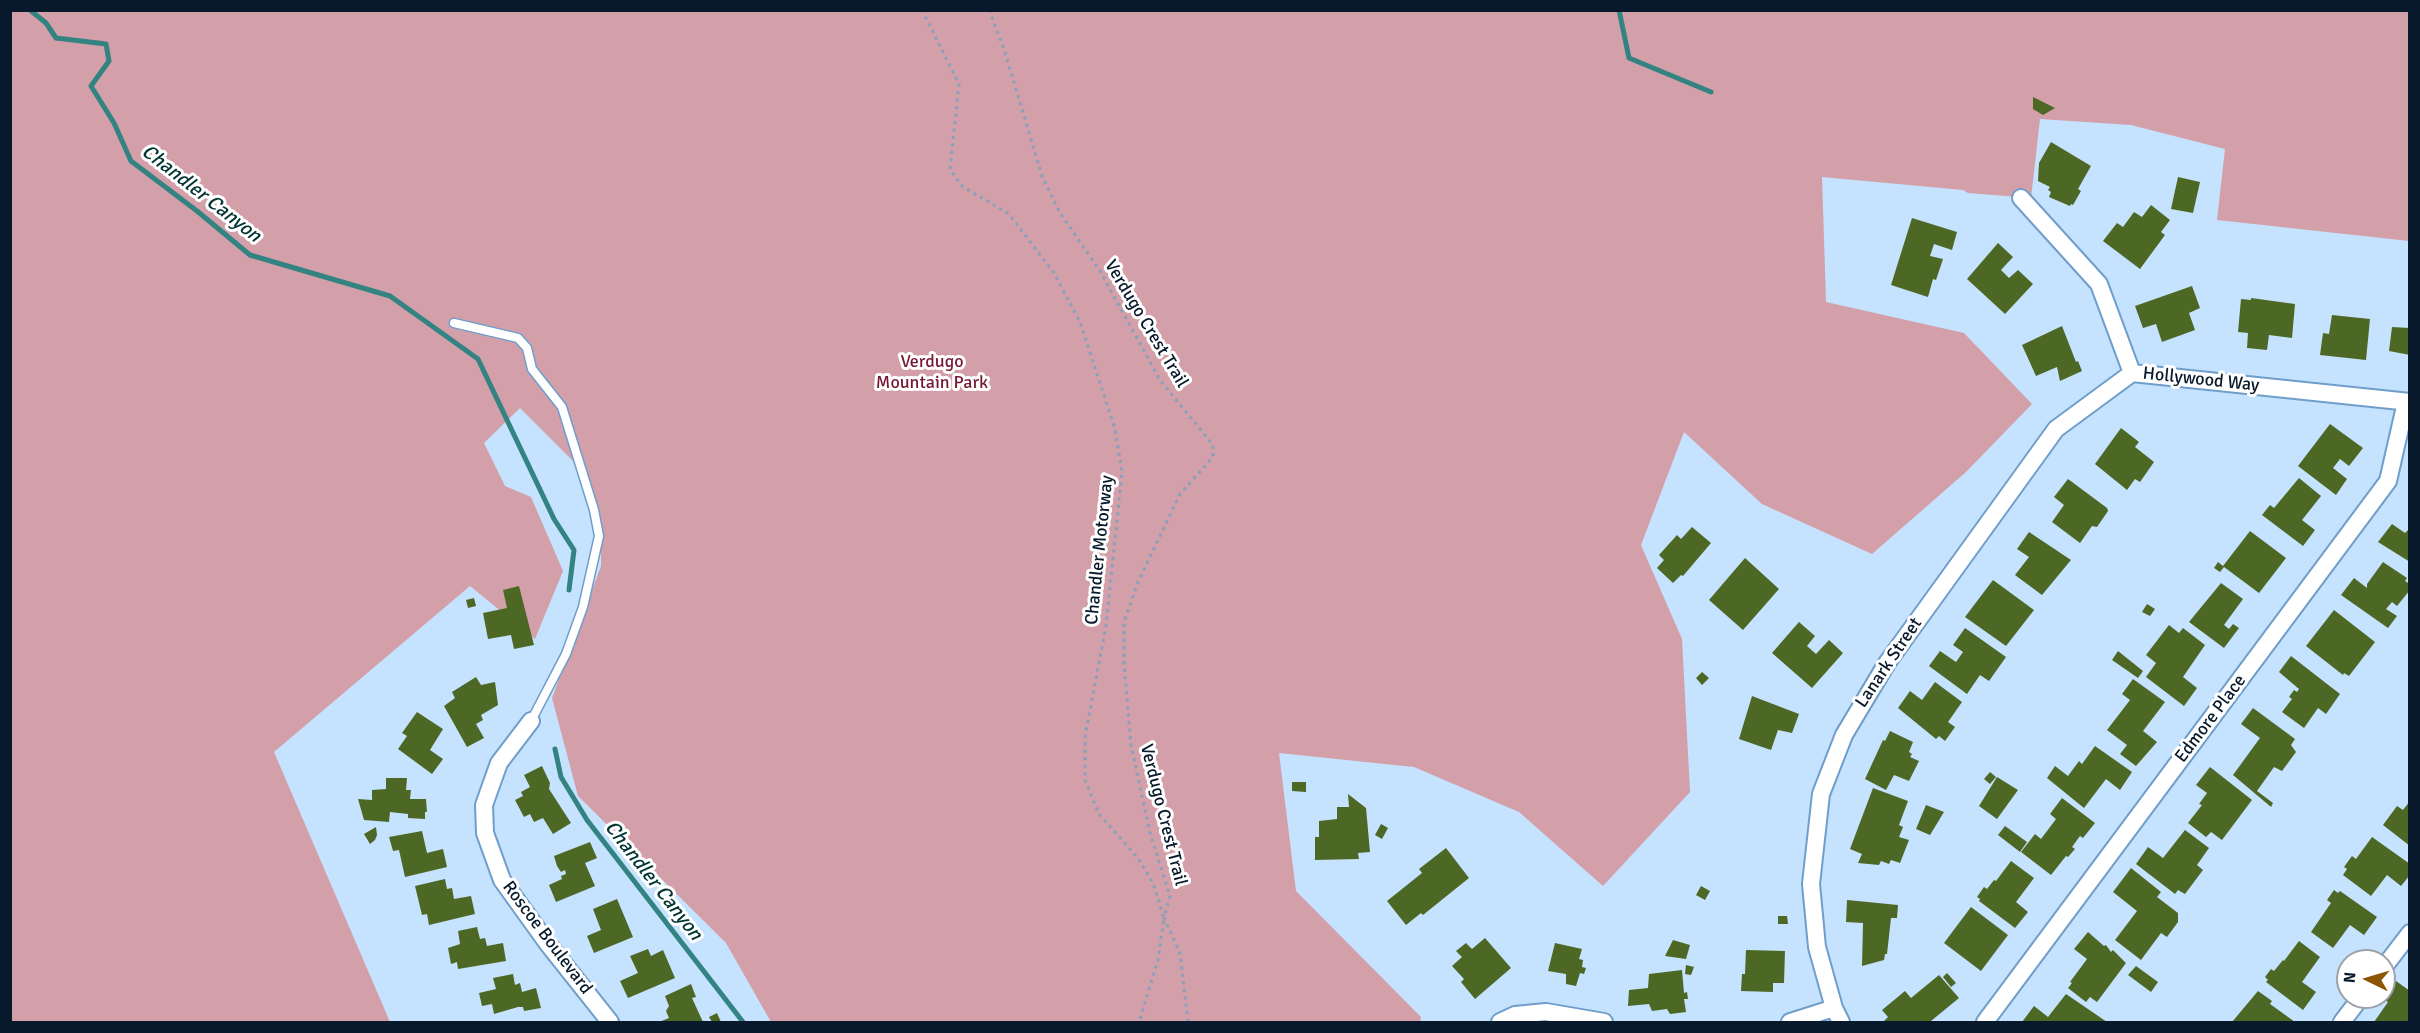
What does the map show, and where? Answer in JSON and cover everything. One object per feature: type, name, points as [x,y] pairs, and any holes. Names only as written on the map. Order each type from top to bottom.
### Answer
[{"type":"street","name":"Hollywood Way","points":[[2021,198],[2099,284],[2132,373],[2408,402]]},
{"type":"street","name":"Lanark Street","points":[[1838,1015],[1817,947],[1811,884],[1821,794],[1844,735],[1887,663],[2056,429],[2132,373]]},
{"type":"street","name":"Edmore Place","points":[[1984,1023],[2388,481],[2408,402]]},
{"type":"street","name":"Roscoe Boulevard","points":[[531,721],[499,763],[484,805],[485,833],[502,880],[548,944],[610,1023]]},
{"type":"street","points":[[2396,951],[2409,933]]},
{"type":"street","points":[[2342,1023],[2352,1009]]},
{"type":"street","points":[[1500,1023],[1515,1015],[1546,1012],[1604,1023]]},
{"type":"street","points":[[1790,1023],[1838,1015]]},
{"type":"lane","points":[[454,323],[518,338],[527,348],[532,369],[562,407],[594,510],[599,536],[583,607],[566,654],[531,721]]},
{"type":"path","name":"Chandler Motorway","points":[[922,10],[959,84],[950,169],[962,186],[1009,214],[1054,273],[1080,322],[1115,429],[1122,472],[1106,626],[1085,737],[1085,780],[1099,814],[1138,858],[1153,883],[1164,918],[1158,960],[1139,1023]]},
{"type":"path","name":"Verdugo Crest Trail","points":[[989,10],[1004,49],[1042,176],[1059,213],[1100,271],[1160,380],[1213,445],[1213,458],[1180,494],[1138,582],[1124,622],[1124,664],[1131,745],[1150,833],[1170,896],[1164,918]]},
{"type":"path","points":[[1164,918],[1180,953],[1188,1023]]},
{"type":"green space","name":"Verdugo Mountain Park","points":[[10,11],[2409,11],[2409,241],[2217,220],[2225,149],[2131,125],[2040,119],[2031,198],[1822,177],[1826,302],[1964,333],[2032,404],[1966,472],[1872,554],[1762,504],[1684,432],[1641,545],[1682,639],[1690,792],[1603,886],[1519,812],[1414,767],[1279,753],[1296,891],[1421,1017],[1420,1022],[771,1022],[726,943],[578,796],[552,698],[601,566],[601,531],[585,473],[520,408],[484,443],[505,486],[531,497],[563,571],[535,639],[470,586],[274,752],[390,1022],[11,1022]]},
{"type":"building","points":[[2033,97],[2055,108],[2043,115],[2033,109]]},
{"type":"building","points":[[2051,142],[2091,166],[2078,189],[2081,191],[2073,205],[2070,206],[2049,197],[2050,187],[2038,181],[2039,163]]},
{"type":"building","points":[[2178,177],[2200,182],[2193,213],[2171,209]]},
{"type":"building","points":[[2151,205],[2170,220],[2161,232],[2165,235],[2140,269],[2103,241],[2117,223],[2123,227],[2134,212],[2142,217]]},
{"type":"building","points":[[1912,218],[1957,232],[1952,250],[1934,244],[1930,256],[1943,259],[1936,280],[1933,279],[1928,297],[1891,285]]},
{"type":"building","points":[[1998,243],[2013,257],[2001,270],[2009,278],[2018,270],[2033,284],[2005,314],[1967,279]]},
{"type":"building","points":[[2192,286],[2200,308],[2189,313],[2195,330],[2162,342],[2156,324],[2143,328],[2135,306]]},
{"type":"building","points":[[2251,298],[2295,304],[2292,338],[2269,335],[2267,350],[2247,348],[2248,333],[2238,332],[2241,299],[2251,300]]},
{"type":"building","points":[[2332,315],[2370,319],[2366,360],[2320,355],[2323,333],[2329,334]]},
{"type":"building","points":[[2062,326],[2076,362],[2078,361],[2082,371],[2060,381],[2057,367],[2036,376],[2022,345]]},
{"type":"building","points":[[2392,327],[2410,328],[2410,355],[2389,351]]},
{"type":"building","points":[[2330,424],[2363,448],[2349,466],[2340,459],[2333,468],[2347,479],[2336,495],[2298,466]]},
{"type":"building","points":[[2121,428],[2139,442],[2135,447],[2154,462],[2140,482],[2135,479],[2127,490],[2095,464]]},
{"type":"building","points":[[2299,478],[2321,496],[2302,520],[2315,530],[2303,546],[2262,515],[2270,505],[2274,508]]},
{"type":"building","points":[[2068,479],[2108,511],[2097,527],[2092,526],[2080,543],[2052,522],[2064,505],[2054,497]]},
{"type":"building","points":[[2392,524],[2405,533],[2410,528],[2410,562],[2378,542]]},
{"type":"building","points":[[1692,527],[1711,543],[1683,576],[1681,575],[1673,583],[1657,568],[1664,560],[1659,555],[1677,535],[1681,539]]},
{"type":"building","points":[[2250,531],[2286,558],[2259,593],[2224,567],[2220,572],[2214,568],[2218,562],[2223,566]]},
{"type":"building","points":[[2029,532],[2071,560],[2042,595],[2015,575],[2029,557],[2017,549]]},
{"type":"building","points":[[1745,558],[1779,589],[1743,630],[1709,600]]},
{"type":"building","points":[[2383,562],[2407,578],[2405,581],[2410,584],[2410,590],[2397,606],[2392,602],[2386,609],[2397,616],[2388,628],[2341,595],[2354,578],[2367,588],[2367,584]]},
{"type":"building","points":[[1993,580],[2034,610],[2006,646],[1965,617]]},
{"type":"building","points":[[2221,583],[2243,599],[2224,625],[2229,629],[2233,624],[2239,628],[2224,648],[2189,622]]},
{"type":"building","points":[[519,586],[534,645],[514,649],[511,635],[488,639],[483,613],[507,608],[503,590]]},
{"type":"building","points":[[474,598],[476,606],[468,608],[466,600]]},
{"type":"building","points":[[2147,604],[2155,609],[2150,616],[2142,612]]},
{"type":"building","points":[[2334,610],[2375,642],[2349,676],[2344,673],[2343,675],[2306,646]]},
{"type":"building","points":[[1799,622],[1815,636],[1807,646],[1816,654],[1829,640],[1843,653],[1812,688],[1772,653]]},
{"type":"building","points":[[2169,625],[2179,633],[2183,628],[2205,645],[2183,677],[2197,688],[2184,706],[2146,677],[2156,663],[2146,655]]},
{"type":"building","points":[[1965,628],[2006,657],[1989,681],[1980,675],[1967,694],[1929,666],[1940,651],[1956,662],[1963,652],[1953,645]]},
{"type":"building","points":[[2118,651],[2143,671],[2138,678],[2112,660]]},
{"type":"building","points":[[2291,656],[2340,694],[2326,714],[2318,708],[2304,728],[2282,712],[2292,699],[2289,697],[2294,690],[2297,692],[2299,689],[2279,672]]},
{"type":"building","points":[[1702,672],[1709,678],[1702,685],[1696,678]]},
{"type":"building","points":[[476,677],[481,685],[495,682],[498,705],[481,715],[483,720],[476,724],[484,738],[467,747],[444,706],[455,698],[452,692]]},
{"type":"building","points":[[2133,679],[2165,702],[2143,731],[2157,742],[2136,766],[2120,754],[2127,745],[2107,730],[2130,700],[2122,694]]},
{"type":"building","points":[[1935,682],[1962,702],[1948,722],[1955,727],[1945,741],[1939,736],[1936,739],[1898,708],[1910,691],[1922,700]]},
{"type":"building","points":[[1752,696],[1799,714],[1792,733],[1778,730],[1771,750],[1739,739]]},
{"type":"building","points":[[2253,708],[2295,739],[2291,745],[2296,752],[2282,771],[2274,767],[2257,791],[2273,803],[2271,807],[2233,775],[2260,738],[2241,724]]},
{"type":"building","points":[[417,712],[443,729],[430,750],[443,759],[432,774],[398,749],[407,736],[402,733]]},
{"type":"building","points":[[1890,731],[1913,742],[1909,752],[1912,754],[1910,757],[1919,761],[1909,781],[1894,775],[1886,790],[1865,779],[1883,740],[1885,741]]},
{"type":"building","points":[[2095,746],[2132,772],[2120,790],[2106,779],[2084,808],[2047,778],[2055,766],[2068,776],[2079,761],[2082,764]]},
{"type":"building","points":[[542,766],[550,783],[549,789],[571,823],[553,834],[543,818],[534,822],[530,814],[524,817],[515,800],[523,796],[521,792],[530,787],[524,775]]},
{"type":"building","points":[[2210,767],[2252,800],[2222,840],[2211,832],[2206,837],[2188,823],[2202,805],[2199,804],[2207,793],[2196,785]]},
{"type":"building","points":[[1990,772],[1996,777],[1990,784],[1984,779]]},
{"type":"building","points":[[1997,777],[2018,790],[1997,819],[1979,806]]},
{"type":"building","points":[[386,778],[407,778],[406,790],[411,790],[410,799],[426,799],[425,819],[408,818],[408,814],[390,812],[389,822],[364,820],[358,799],[372,800],[372,790],[386,789]]},
{"type":"building","points":[[1292,782],[1306,782],[1306,792],[1292,791]]},
{"type":"building","points":[[1873,788],[1908,801],[1899,825],[1903,827],[1899,837],[1909,840],[1900,863],[1891,860],[1889,864],[1881,861],[1879,865],[1858,863],[1862,854],[1850,849]]},
{"type":"building","points":[[1348,794],[1366,808],[1370,852],[1358,853],[1359,859],[1315,860],[1315,837],[1319,837],[1319,821],[1337,819],[1337,807],[1349,807]]},
{"type":"building","points":[[2062,798],[2095,823],[2083,838],[2080,836],[2072,847],[2075,849],[2068,857],[2066,856],[2051,875],[2021,852],[2035,834],[2041,839],[2056,819],[2050,814]]},
{"type":"building","points":[[2410,801],[2410,846],[2383,825],[2397,806],[2403,810]]},
{"type":"building","points":[[1926,805],[1944,812],[1930,835],[1916,829]]},
{"type":"building","points":[[1381,824],[1388,828],[1382,839],[1375,835]]},
{"type":"building","points":[[2005,826],[2027,842],[2020,852],[1998,835]]},
{"type":"building","points":[[376,827],[377,835],[370,844],[364,834]]},
{"type":"building","points":[[2185,830],[2209,848],[2197,865],[2203,870],[2185,894],[2178,890],[2175,894],[2136,864],[2148,847],[2163,858]]},
{"type":"building","points":[[422,831],[427,853],[443,849],[447,867],[405,877],[399,850],[393,851],[389,837]]},
{"type":"building","points":[[2372,837],[2410,864],[2410,875],[2401,886],[2387,875],[2371,896],[2343,875],[2347,869],[2344,867],[2352,856],[2356,859]]},
{"type":"building","points":[[590,842],[597,858],[585,863],[595,886],[556,902],[549,885],[562,879],[561,876],[566,874],[565,870],[561,872],[557,866],[554,856]]},
{"type":"building","points":[[1446,848],[1469,878],[1423,915],[1421,913],[1406,925],[1387,901],[1422,873],[1419,869]]},
{"type":"building","points":[[2011,861],[2034,878],[2016,902],[2028,912],[2015,928],[1979,901],[1977,897],[1984,887],[1987,889],[1994,880],[1996,881]]},
{"type":"building","points":[[2131,868],[2161,892],[2157,897],[2178,913],[2178,922],[2167,937],[2161,933],[2141,960],[2115,940],[2137,911],[2113,892]]},
{"type":"building","points":[[445,879],[447,889],[452,888],[454,899],[471,896],[475,914],[429,925],[427,914],[422,915],[415,886]]},
{"type":"building","points":[[1701,886],[1710,891],[1705,900],[1696,895]]},
{"type":"building","points":[[2334,890],[2338,893],[2340,891],[2377,917],[2364,935],[2350,925],[2333,948],[2311,932],[2331,903],[2327,900]]},
{"type":"building","points":[[617,899],[633,937],[594,953],[587,936],[601,930],[593,909]]},
{"type":"building","points":[[1847,900],[1898,905],[1897,918],[1891,918],[1887,954],[1884,960],[1862,966],[1863,923],[1846,922]]},
{"type":"building","points":[[1971,907],[2008,935],[1981,971],[1944,943]]},
{"type":"building","points":[[1778,916],[1787,916],[1788,924],[1778,924]]},
{"type":"building","points":[[477,927],[480,939],[485,938],[487,946],[503,943],[506,961],[458,969],[457,962],[451,964],[448,948],[460,944],[458,931]]},
{"type":"building","points":[[2088,932],[2104,946],[2106,945],[2111,952],[2113,950],[2126,963],[2097,1002],[2090,997],[2086,1002],[2068,988],[2087,959],[2074,949]]},
{"type":"building","points":[[1485,938],[1511,968],[1475,999],[1461,982],[1464,979],[1452,966],[1462,957],[1456,951],[1466,943],[1472,949]]},
{"type":"building","points":[[1673,940],[1690,945],[1686,959],[1665,956]]},
{"type":"building","points":[[2299,941],[2320,957],[2302,982],[2316,992],[2303,1010],[2266,982],[2268,980],[2265,977],[2271,969],[2274,971],[2284,961]]},
{"type":"building","points":[[1555,943],[1582,949],[1579,959],[1583,960],[1582,967],[1586,968],[1584,974],[1580,973],[1576,986],[1566,984],[1566,974],[1548,971]]},
{"type":"building","points":[[648,949],[651,956],[663,950],[675,978],[628,998],[620,981],[638,973],[630,956]]},
{"type":"building","points":[[1746,950],[1785,951],[1784,983],[1773,983],[1773,992],[1741,991],[1742,974],[1745,974]]},
{"type":"building","points":[[1686,965],[1694,967],[1691,975],[1685,974]]},
{"type":"building","points":[[2136,966],[2158,982],[2151,992],[2128,975]]},
{"type":"building","points":[[1682,970],[1684,993],[1687,992],[1688,999],[1684,999],[1686,1012],[1670,1014],[1667,1009],[1652,1011],[1649,1004],[1628,1006],[1629,990],[1648,988],[1649,974]]},
{"type":"building","points":[[1947,973],[1956,983],[1951,987],[1943,977]]},
{"type":"building","points":[[513,974],[515,985],[520,983],[522,992],[536,988],[541,1008],[524,1011],[523,1007],[518,1007],[494,1014],[492,1004],[482,1006],[479,993],[496,989],[493,978]]},
{"type":"building","points":[[1939,975],[1959,998],[1931,1021],[1933,1022],[1884,1021],[1888,1017],[1882,1010],[1905,991],[1911,998]]},
{"type":"building","points":[[2396,981],[2410,991],[2410,1022],[2374,1022],[2383,1009],[2396,1009]]},
{"type":"building","points":[[691,984],[696,997],[692,998],[703,1022],[659,1022],[669,1018],[666,1011],[669,1006],[665,996]]},
{"type":"building","points":[[2258,991],[2272,1001],[2270,1004],[2295,1022],[2232,1022]]},
{"type":"building","points":[[2066,994],[2107,1022],[2022,1022],[2034,1006],[2048,1017]]},
{"type":"building","points":[[717,1013],[721,1022],[712,1022],[709,1017]]},
{"type":"waterway","name":"Chandler Canyon","points":[[30,10],[46,23],[56,38],[106,44],[109,61],[91,86],[114,123],[131,161],[250,255],[390,296],[478,359],[554,519],[574,550],[569,590]]},
{"type":"waterway","points":[[1619,10],[1629,58],[1711,92]]},
{"type":"waterway","name":"Chandler Canyon","points":[[555,749],[561,777],[587,820],[743,1022]]}]
